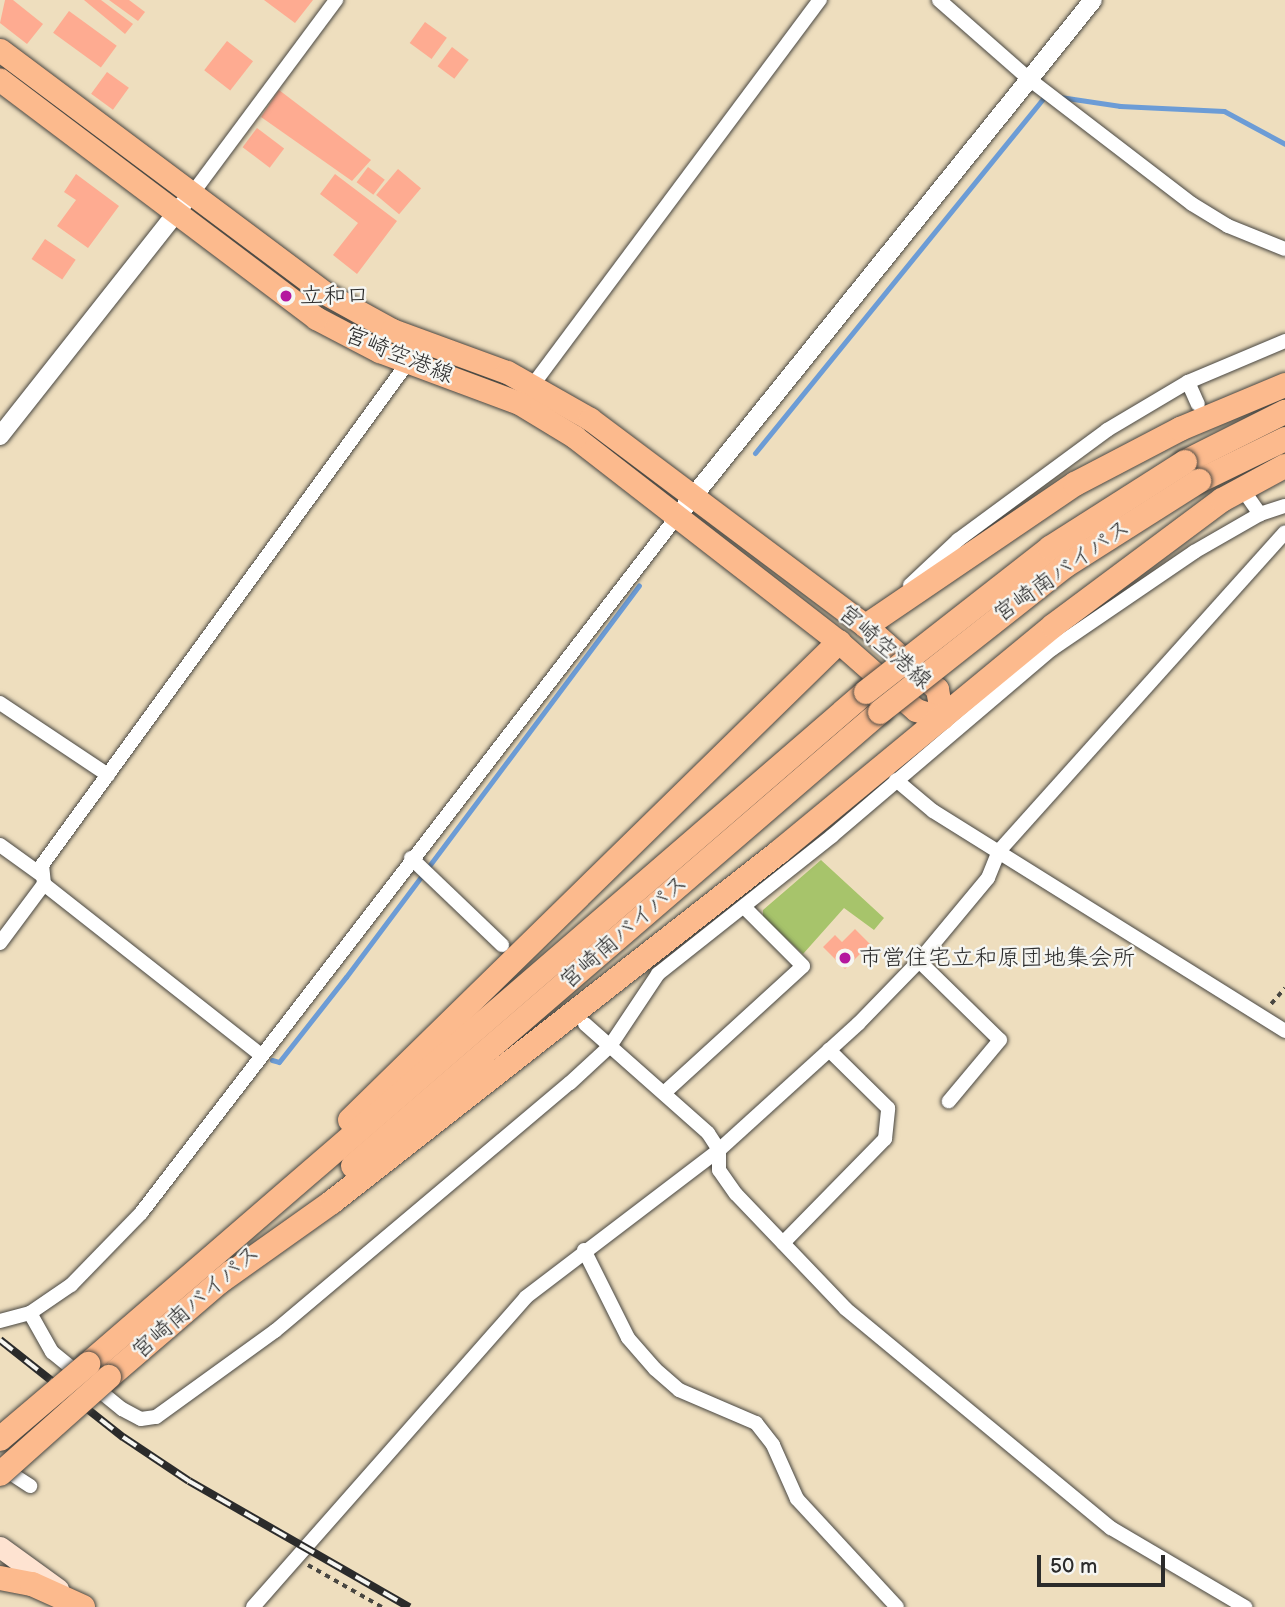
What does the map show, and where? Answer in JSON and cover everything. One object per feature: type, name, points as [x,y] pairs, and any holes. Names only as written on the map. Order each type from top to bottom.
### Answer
[{"type":"highway","points":[[866,626],[1075,484],[1180,429],[1285,385]]},
{"type":"highway","name":"宮崎南バイパス","points":[[0,1439],[268,1208],[873,702],[1192,472],[1285,412]]},
{"type":"highway","name":"宮崎南バイパス","points":[[1192,472],[1285,439]]},
{"type":"highway","points":[[218,1283],[381,1164],[1172,536],[1222,500],[1285,466]]},
{"type":"highway","points":[[268,1208],[373,1094],[839,642]]},
{"type":"highway","name":"宮崎南バイパス","points":[[0,1474],[873,702]]},
{"type":"highway","points":[[0,1578],[32,1584],[83,1607]]},
{"type":"main road","name":"宮崎空港線","points":[[0,50],[314,286],[366,317],[526,394],[590,419],[866,626],[937,690],[942,718],[916,710],[839,642],[717,545],[675,519],[526,394],[409,362],[316,318],[0,80]]},
{"type":"main road","points":[[806,617],[825,596]]},
{"type":"main road","points":[[0,1547],[83,1607]]},
{"type":"street","points":[[0,436],[192,194],[337,0]]},
{"type":"street","points":[[526,394],[820,0]]},
{"type":"street","points":[[939,0],[1029,79],[1192,204],[1228,226],[1285,249]]},
{"type":"street","points":[[0,1321],[30,1313],[71,1285],[111,1247],[692,497],[1093,0]]},
{"type":"street","points":[[866,626],[958,540],[1063,459],[1188,382],[1285,341]]},
{"type":"street","points":[[0,943],[44,880],[41,864],[409,362]]},
{"type":"street","points":[[1188,382],[1198,404]]},
{"type":"street","points":[[1248,497],[1260,514]]},
{"type":"street","points":[[30,1313],[52,1352],[122,1409],[141,1419],[156,1417],[275,1331],[610,1046],[658,974],[744,907],[1052,649],[1195,552],[1260,514],[1285,506]]},
{"type":"street","points":[[253,1607],[294,1557],[526,1297],[584,1250],[719,1150],[829,1049],[919,961],[988,878],[999,850],[1285,532]]},
{"type":"street","points":[[0,703],[108,775]]},
{"type":"street","points":[[896,780],[933,811],[1285,1031]]},
{"type":"street","points":[[0,845],[261,1055]]},
{"type":"street","points":[[411,858],[502,945]]},
{"type":"street","points":[[664,1093],[803,966],[744,907]]},
{"type":"street","points":[[919,961],[1000,1040],[949,1101]]},
{"type":"street","points":[[585,1024],[708,1133],[719,1150],[719,1170],[846,1309],[935,1386],[1111,1528],[1245,1607]]},
{"type":"street","points":[[783,1243],[885,1139],[888,1108],[829,1049]]},
{"type":"street","points":[[584,1250],[628,1338],[655,1369],[678,1390],[757,1423],[773,1445],[797,1500],[897,1607]]},
{"type":"street","points":[[0,1466],[30,1486]]},
{"type":"path","points":[[294,1557],[382,1607]]},
{"type":"green space","points":[[821,860],[884,918],[874,930],[844,908],[803,954],[763,917],[763,910]]},
{"type":"building","points":[[5,0],[13,0],[43,24],[27,44],[0,23]]},
{"type":"building","points":[[84,0],[101,0],[133,24],[125,34]]},
{"type":"building","points":[[109,0],[129,0],[145,12],[138,21]]},
{"type":"building","points":[[264,0],[313,0],[295,23]]},
{"type":"building","points":[[69,11],[117,46],[101,68],[53,33]]},
{"type":"building","points":[[425,22],[447,38],[432,59],[410,43]]},
{"type":"building","points":[[227,41],[253,61],[230,90],[204,70]]},
{"type":"building","points":[[452,47],[469,60],[454,79],[438,66]]},
{"type":"building","points":[[107,72],[129,88],[113,110],[91,94]]},
{"type":"building","points":[[279,90],[371,160],[352,181],[261,117]]},
{"type":"building","points":[[257,128],[284,148],[270,168],[243,147]]},
{"type":"building","points":[[368,167],[385,180],[373,195],[357,182]]},
{"type":"building","points":[[398,169],[421,188],[399,214],[376,195]]},
{"type":"building","points":[[76,174],[119,206],[88,248],[57,226],[76,200],[64,192]]},
{"type":"building","points":[[335,174],[397,221],[357,274],[333,255],[358,223],[320,194]]},
{"type":"building","points":[[45,239],[76,260],[62,280],[32,259]]},
{"type":"building","name":"市営住宅立和原団地集会所","points":[[855,929],[870,944],[845,969],[823,947],[835,935],[842,942]]},
{"type":"waterway","points":[[755,453],[1046,95]]},
{"type":"waterway","points":[[1060,97],[1120,106],[1224,111],[1285,144]]},
{"type":"waterway","points":[[272,1060],[279,1062],[346,977],[639,586]]},
{"type":"railway","points":[[0,1340],[123,1437],[189,1481],[409,1607]]},
{"type":"place","name":"立和口","points":[[286,296]]},
{"type":"place","name":"市営住宅立和原団地集会所","points":[[845,958]]}]
